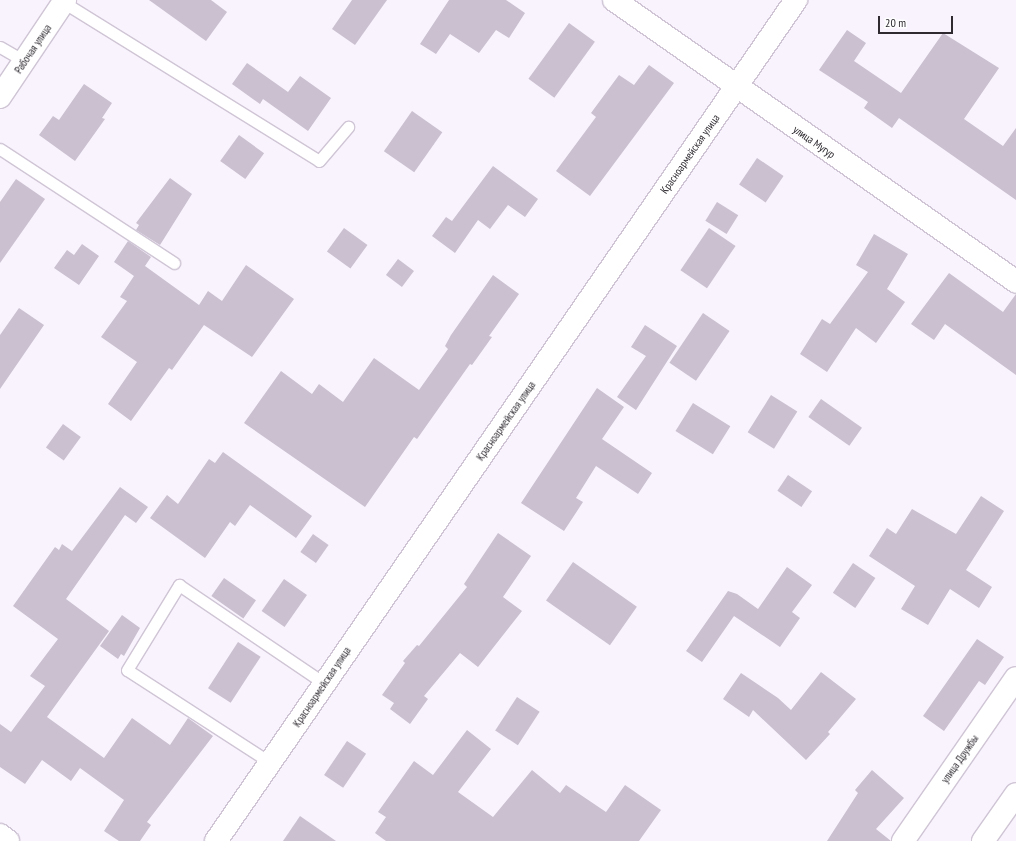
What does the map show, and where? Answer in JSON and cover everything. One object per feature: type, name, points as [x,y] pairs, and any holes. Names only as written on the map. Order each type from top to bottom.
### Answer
[{"type":"street","name":"улица Мугур","points":[[614,0],[1016,282]]},
{"type":"street","name":"Красноармейская улица","points":[[216,841],[796,0]]},
{"type":"street","name":"Рабочая улица","points":[[0,97],[64,1]]},
{"type":"street","name":"улица Дружбы","points":[[903,841],[1016,678]]},
{"type":"street","points":[[983,841],[1016,794]]},
{"type":"street","points":[[0,835],[8,841]]},
{"type":"lane","points":[[64,1],[319,161],[348,127]]},
{"type":"lane","points":[[0,47],[24,61]]},
{"type":"lane","points":[[0,149],[174,263]]},
{"type":"lane","points":[[271,763],[127,670],[180,585],[325,684]]},
{"type":"building","points":[[149,0],[211,0],[227,12],[206,41]]},
{"type":"building","points":[[352,0],[387,0],[355,45],[332,29]]},
{"type":"building","points":[[449,0],[506,0],[525,13],[509,38],[496,30],[479,53],[450,34],[436,54],[420,44]]},
{"type":"building","points":[[569,23],[595,42],[554,98],[528,79]]},
{"type":"building","points":[[847,30],[866,43],[854,61],[901,93],[943,33],[999,68],[964,119],[1003,146],[1016,128],[1016,200],[899,118],[892,128],[864,108],[868,102],[819,70]]},
{"type":"building","points":[[247,63],[288,92],[300,76],[331,98],[308,131],[263,99],[260,104],[232,84]]},
{"type":"building","points":[[649,65],[674,83],[590,196],[556,171],[596,117],[591,113],[619,75],[634,85]]},
{"type":"building","points":[[84,84],[112,103],[102,118],[105,119],[75,161],[39,135],[53,116],[59,120]]},
{"type":"building","points":[[412,111],[442,132],[414,172],[384,151]]},
{"type":"building","points":[[239,135],[264,153],[245,179],[220,161]]},
{"type":"building","points":[[757,158],[784,176],[766,202],[739,185]]},
{"type":"building","points":[[493,166],[538,199],[525,217],[508,205],[490,229],[478,220],[455,253],[432,236],[446,217],[452,221]]},
{"type":"building","points":[[170,178],[192,194],[160,245],[136,230],[139,225],[136,223]]},
{"type":"building","points":[[16,179],[45,199],[0,263],[0,202]]},
{"type":"building","points":[[717,202],[738,215],[727,234],[705,221]]},
{"type":"building","points":[[344,228],[367,245],[350,269],[327,251]]},
{"type":"building","points":[[709,228],[736,246],[707,288],[680,270]]},
{"type":"building","points":[[874,234],[908,254],[887,289],[905,302],[876,343],[856,328],[827,372],[800,354],[822,319],[830,324],[868,272],[856,265]]},
{"type":"building","points":[[128,241],[151,257],[145,266],[199,305],[208,291],[222,301],[246,265],[294,299],[252,357],[204,325],[172,370],[169,368],[131,421],[108,404],[137,362],[101,337],[127,301],[120,297],[134,276],[114,262]]},
{"type":"building","points":[[82,244],[99,256],[79,285],[54,268],[67,250],[74,255]]},
{"type":"building","points":[[398,259],[414,271],[402,287],[386,275]]},
{"type":"building","points":[[949,273],[1003,312],[1016,294],[1016,375],[945,324],[934,340],[911,324]]},
{"type":"building","points":[[493,275],[519,294],[489,336],[492,337],[472,365],[470,364],[417,439],[414,437],[365,507],[244,423],[281,371],[312,394],[319,384],[343,402],[374,358],[419,390],[448,349],[445,346],[451,335]]},
{"type":"building","points":[[19,308],[44,325],[0,389],[0,335]]},
{"type":"building","points":[[703,313],[730,331],[696,381],[669,363]]},
{"type":"building","points":[[645,325],[677,346],[636,410],[617,397],[646,356],[631,347]]},
{"type":"building","points":[[597,388],[624,407],[602,439],[652,473],[638,494],[596,466],[576,498],[583,502],[564,531],[521,503]]},
{"type":"building","points":[[771,395],[797,411],[774,449],[748,432]]},
{"type":"building","points":[[821,399],[862,428],[849,446],[808,417]]},
{"type":"building","points":[[693,403],[730,426],[713,454],[676,431]]},
{"type":"building","points":[[63,424],[81,437],[64,460],[46,447]]},
{"type":"building","points":[[223,452],[312,516],[296,538],[250,505],[235,526],[230,522],[205,558],[150,518],[167,495],[178,504],[209,459],[215,463]]},
{"type":"building","points":[[788,475],[812,491],[801,507],[777,491]]},
{"type":"building","points":[[120,487],[148,507],[136,523],[125,515],[66,599],[109,631],[47,717],[104,758],[132,718],[170,745],[188,718],[213,736],[147,822],[151,825],[140,841],[119,841],[104,831],[124,800],[80,768],[71,781],[42,760],[25,784],[0,767],[0,724],[11,732],[45,686],[30,676],[58,639],[13,606],[55,547],[59,550],[62,544],[72,551]]},
{"type":"building","points":[[981,496],[1004,511],[966,570],[992,587],[979,608],[950,589],[928,625],[901,609],[915,586],[869,556],[887,528],[896,534],[912,509],[956,534]]},
{"type":"building","points":[[498,533],[531,556],[503,597],[522,611],[478,667],[460,653],[424,696],[428,699],[410,724],[390,709],[394,703],[382,695],[405,663],[403,661],[417,645],[419,646],[467,587],[464,584]]},
{"type":"building","points":[[313,534],[329,545],[316,563],[300,552]]},
{"type":"building","points":[[573,562],[637,607],[610,645],[546,601]]},
{"type":"building","points":[[853,563],[875,578],[855,608],[833,593]]},
{"type":"building","points":[[787,567],[812,585],[792,612],[800,618],[780,647],[734,616],[702,662],[686,651],[728,591],[737,594],[758,609]]},
{"type":"building","points":[[224,578],[256,600],[243,618],[211,596]]},
{"type":"building","points":[[284,579],[307,595],[285,627],[262,611]]},
{"type":"building","points":[[122,615],[140,628],[124,656],[121,654],[118,659],[100,646]]},
{"type":"building","points":[[977,639],[1004,657],[985,685],[979,681],[944,731],[923,716]]},
{"type":"building","points":[[238,642],[261,657],[231,703],[208,688]]},
{"type":"building","points":[[821,672],[856,699],[828,732],[830,734],[806,760],[753,710],[749,717],[723,699],[741,673],[778,698],[791,710]]},
{"type":"building","points":[[517,697],[540,712],[518,745],[495,731]]},
{"type":"building","points":[[467,730],[491,749],[458,792],[493,817],[532,770],[560,793],[566,785],[606,812],[625,785],[661,810],[639,841],[386,841],[375,833],[386,817],[378,812],[414,761],[433,775]]},
{"type":"building","points":[[347,741],[366,754],[343,788],[324,775]]},
{"type":"building","points":[[872,770],[904,798],[876,829],[891,841],[827,841],[858,793],[855,790]]},
{"type":"building","points":[[300,816],[336,841],[283,841]]}]
